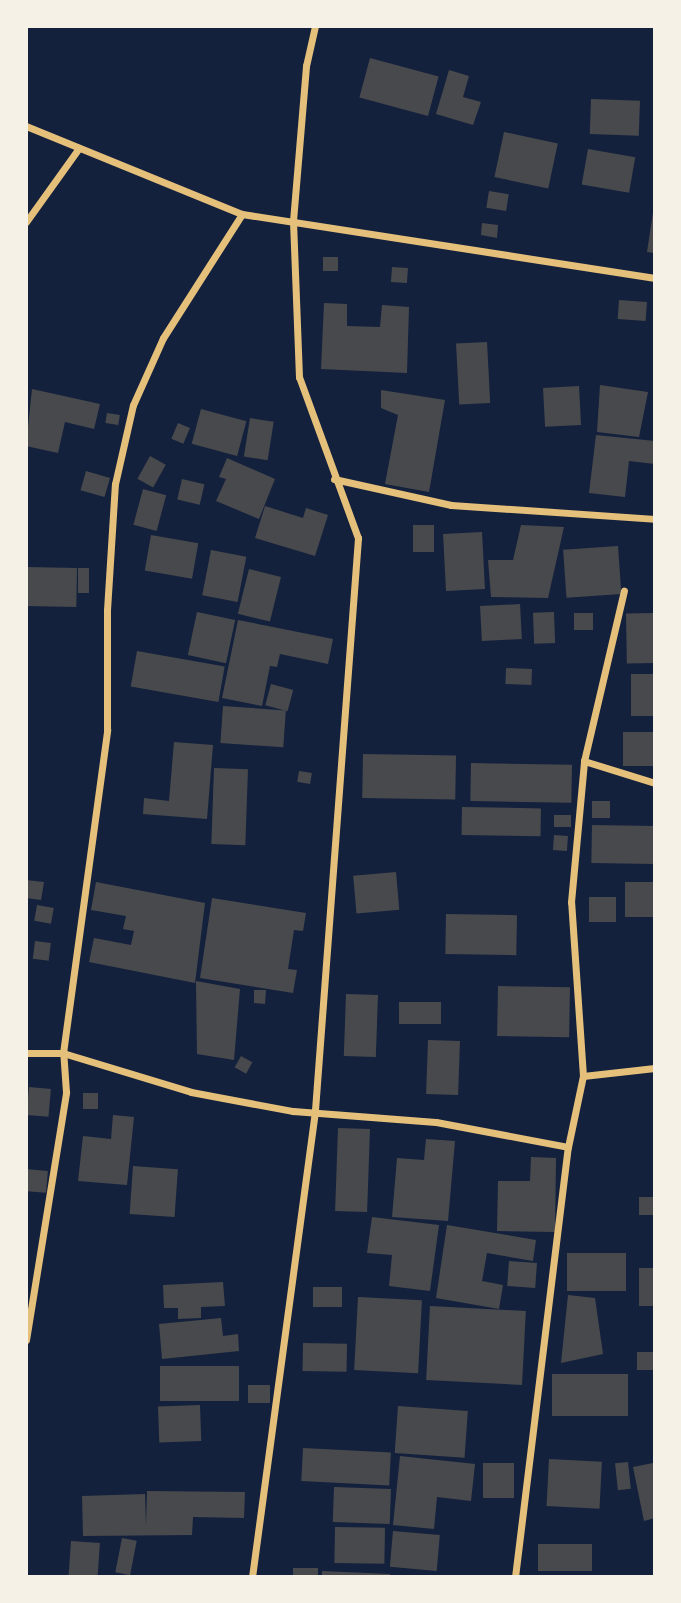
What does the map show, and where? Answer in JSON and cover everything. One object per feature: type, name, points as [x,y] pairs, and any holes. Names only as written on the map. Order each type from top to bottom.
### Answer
[{"type":"street","points":[[251,1577],[315,1110],[359,538],[334,479],[299,377],[293,221],[306,66],[316,26]]},
{"type":"street","points":[[26,126],[242,214],[451,250],[655,278]]},
{"type":"street","points":[[26,222],[79,148]]},
{"type":"street","points":[[26,1340],[66,1092],[63,1053],[107,730],[107,610],[116,484],[133,405],[163,338],[242,214]]},
{"type":"street","points":[[334,479],[451,505],[655,519]]},
{"type":"street","points":[[515,1577],[568,1147],[583,1076],[571,902],[584,761],[624,591]]},
{"type":"street","points":[[584,761],[655,783]]},
{"type":"street","points":[[26,1053],[63,1053],[191,1092],[293,1111],[315,1110],[436,1122],[568,1147]]},
{"type":"street","points":[[583,1076],[655,1068]]},
{"type":"building","points":[[370,58],[439,76],[428,116],[359,98]]},
{"type":"building","points":[[449,70],[469,76],[463,97],[481,102],[473,125],[436,114]]},
{"type":"building","points":[[591,99],[640,101],[639,136],[590,134]]},
{"type":"building","points":[[504,132],[558,143],[548,188],[494,177]]},
{"type":"building","points":[[588,149],[635,157],[629,193],[582,184]]},
{"type":"building","points":[[489,191],[509,194],[506,211],[486,208]]},
{"type":"building","points":[[655,199],[655,253],[647,252]]},
{"type":"building","points":[[482,223],[498,225],[497,238],[481,235]]},
{"type":"building","points":[[323,257],[338,257],[338,271],[323,271]]},
{"type":"building","points":[[392,267],[408,268],[407,283],[391,282]]},
{"type":"building","points":[[619,300],[647,302],[646,321],[618,319]]},
{"type":"building","points":[[324,303],[347,304],[347,326],[380,327],[382,305],[409,307],[407,373],[321,369]]},
{"type":"building","points":[[487,342],[490,403],[459,405],[456,344]]},
{"type":"building","points":[[600,385],[648,392],[639,437],[597,432]]},
{"type":"building","points":[[579,386],[581,425],[545,427],[543,388]]},
{"type":"building","points":[[32,389],[100,404],[94,429],[65,422],[58,453],[26,446]]},
{"type":"building","points":[[381,390],[445,400],[429,492],[385,484],[398,415],[381,408]]},
{"type":"building","points":[[201,409],[246,421],[237,456],[192,444]]},
{"type":"building","points":[[107,413],[120,415],[118,425],[105,423]]},
{"type":"building","points":[[250,418],[274,422],[268,460],[244,457]]},
{"type":"building","points":[[178,423],[190,428],[183,444],[171,439]]},
{"type":"building","points":[[596,435],[655,441],[655,464],[629,461],[625,497],[589,493]]},
{"type":"building","points":[[150,456],[166,465],[153,487],[137,479]]},
{"type":"building","points":[[227,458],[275,479],[259,519],[216,501],[226,479],[219,477]]},
{"type":"building","points":[[86,471],[110,478],[105,497],[80,490]]},
{"type":"building","points":[[182,479],[204,484],[200,505],[177,499]]},
{"type":"building","points":[[143,489],[166,495],[157,531],[133,525]]},
{"type":"building","points":[[265,506],[303,518],[306,508],[328,515],[315,556],[255,538]]},
{"type":"building","points":[[413,525],[434,525],[434,552],[413,552]]},
{"type":"building","points":[[521,525],[564,527],[548,598],[491,597],[488,560],[513,560]]},
{"type":"building","points":[[482,532],[485,589],[446,591],[443,534]]},
{"type":"building","points":[[151,535],[198,543],[192,579],[145,570]]},
{"type":"building","points":[[618,546],[621,594],[566,598],[563,550]]},
{"type":"building","points":[[211,550],[246,557],[238,602],[202,595]]},
{"type":"building","points":[[26,567],[77,568],[76,607],[26,606]]},
{"type":"building","points":[[78,568],[89,568],[89,593],[78,593]]},
{"type":"building","points":[[249,569],[281,577],[270,622],[238,614]]},
{"type":"building","points":[[520,604],[522,639],[482,641],[480,606]]},
{"type":"building","points":[[197,612],[235,620],[226,663],[188,655]]},
{"type":"building","points":[[554,612],[555,643],[534,644],[533,613]]},
{"type":"building","points":[[574,613],[593,613],[593,630],[574,630]]},
{"type":"building","points":[[626,613],[654,613],[655,663],[627,663]]},
{"type":"building","points":[[238,620],[333,639],[328,664],[280,654],[277,667],[270,666],[262,706],[222,698]]},
{"type":"building","points":[[137,651],[225,666],[218,702],[131,686]]},
{"type":"building","points":[[506,668],[532,669],[531,685],[505,684]]},
{"type":"building","points":[[631,674],[655,674],[655,716],[631,716]]},
{"type":"building","points":[[271,684],[293,690],[288,711],[265,705]]},
{"type":"building","points":[[223,706],[286,710],[283,747],[220,743]]},
{"type":"building","points":[[623,732],[655,732],[655,766],[623,766]]},
{"type":"building","points":[[174,742],[213,745],[207,819],[143,814],[144,798],[169,801]]},
{"type":"building","points":[[363,754],[456,756],[455,800],[362,798]]},
{"type":"building","points":[[471,763],[572,765],[571,803],[470,801]]},
{"type":"building","points":[[214,768],[248,769],[245,845],[211,844]]},
{"type":"building","points":[[299,771],[312,773],[310,784],[297,782]]},
{"type":"building","points":[[592,801],[610,801],[610,818],[592,818]]},
{"type":"building","points":[[462,807],[541,808],[540,836],[462,835]]},
{"type":"building","points":[[554,815],[571,815],[571,827],[554,827]]},
{"type":"building","points":[[592,825],[655,826],[654,864],[591,863]]},
{"type":"building","points":[[554,835],[568,836],[567,851],[553,850]]},
{"type":"building","points":[[396,872],[399,910],[356,914],[353,876]]},
{"type":"building","points":[[26,880],[44,882],[41,900],[26,898]]},
{"type":"building","points":[[96,882],[205,903],[195,983],[89,962],[94,938],[131,945],[134,931],[123,929],[126,916],[91,910]]},
{"type":"building","points":[[625,882],[655,882],[655,917],[625,917]]},
{"type":"building","points":[[589,897],[616,897],[616,922],[589,922]]},
{"type":"building","points":[[212,898],[306,913],[303,931],[294,930],[288,969],[297,970],[293,993],[200,978]]},
{"type":"building","points":[[37,905],[54,908],[51,924],[34,921]]},
{"type":"building","points":[[446,914],[517,915],[516,955],[445,954]]},
{"type":"building","points":[[35,941],[51,943],[49,961],[33,959]]},
{"type":"building","points":[[196,981],[240,989],[234,1060],[197,1054]]},
{"type":"building","points":[[498,986],[570,987],[569,1037],[497,1036]]},
{"type":"building","points":[[254,990],[266,990],[265,1004],[254,1003]]},
{"type":"building","points":[[346,994],[378,995],[376,1057],[344,1056]]},
{"type":"building","points":[[399,1002],[441,1002],[441,1024],[399,1024]]},
{"type":"building","points":[[428,1040],[460,1041],[458,1095],[426,1094]]},
{"type":"building","points":[[241,1056],[252,1062],[246,1074],[235,1067]]},
{"type":"building","points":[[29,1087],[51,1089],[48,1117],[27,1115]]},
{"type":"building","points":[[83,1093],[98,1093],[98,1109],[83,1109]]},
{"type":"building","points":[[113,1115],[134,1117],[127,1185],[78,1181],[83,1136],[111,1139]]},
{"type":"building","points":[[338,1128],[370,1129],[367,1212],[335,1211]]},
{"type":"building","points":[[426,1139],[455,1141],[448,1221],[392,1217],[397,1158],[424,1160]]},
{"type":"building","points":[[531,1157],[556,1158],[555,1232],[497,1231],[498,1181],[530,1181]]},
{"type":"building","points":[[133,1166],[178,1169],[175,1217],[130,1214]]},
{"type":"building","points":[[26,1169],[48,1171],[46,1193],[26,1191]]},
{"type":"building","points":[[639,1197],[655,1197],[655,1215],[639,1215]]},
{"type":"building","points":[[372,1217],[439,1225],[430,1291],[389,1286],[392,1255],[367,1253]]},
{"type":"building","points":[[447,1225],[536,1240],[533,1261],[487,1253],[482,1281],[503,1285],[499,1309],[436,1298]]},
{"type":"building","points":[[567,1253],[626,1253],[626,1291],[567,1291]]},
{"type":"building","points":[[509,1261],[537,1263],[535,1288],[507,1286]]},
{"type":"building","points":[[639,1268],[655,1268],[655,1306],[639,1306]]},
{"type":"building","points":[[223,1282],[225,1306],[201,1307],[201,1318],[178,1319],[178,1308],[164,1308],[163,1285]]},
{"type":"building","points":[[313,1287],[342,1287],[342,1307],[313,1307]]},
{"type":"building","points":[[568,1295],[595,1298],[603,1354],[561,1363]]},
{"type":"building","points":[[358,1297],[422,1300],[418,1373],[354,1370]]},
{"type":"building","points":[[430,1306],[526,1311],[522,1385],[426,1380]]},
{"type":"building","points":[[221,1318],[223,1336],[238,1334],[239,1351],[162,1359],[159,1324]]},
{"type":"building","points":[[303,1343],[347,1344],[347,1372],[303,1371]]},
{"type":"building","points":[[637,1352],[655,1352],[655,1370],[637,1370]]},
{"type":"building","points":[[160,1366],[239,1366],[239,1401],[160,1401]]},
{"type":"building","points":[[552,1374],[628,1374],[628,1416],[552,1416]]},
{"type":"building","points":[[248,1385],[270,1385],[270,1403],[248,1403]]},
{"type":"building","points":[[200,1405],[201,1441],[159,1442],[158,1406]]},
{"type":"building","points":[[398,1406],[468,1411],[465,1458],[395,1453]]},
{"type":"building","points":[[303,1448],[391,1453],[389,1486],[301,1481]]},
{"type":"building","points":[[400,1456],[475,1464],[471,1501],[437,1497],[434,1529],[393,1525]]},
{"type":"building","points":[[549,1459],[602,1462],[599,1509],[547,1506]]},
{"type":"building","points":[[628,1462],[631,1489],[618,1490],[615,1463]]},
{"type":"building","points":[[483,1463],[514,1463],[514,1498],[483,1498]]},
{"type":"building","points":[[653,1463],[655,1518],[644,1521],[633,1467]]},
{"type":"building","points":[[334,1487],[391,1489],[390,1524],[333,1522]]},
{"type":"building","points":[[147,1491],[245,1492],[244,1518],[193,1517],[192,1535],[83,1536],[82,1496],[145,1494],[146,1526]]},
{"type":"building","points":[[335,1527],[385,1528],[384,1564],[334,1563]]},
{"type":"building","points":[[393,1531],[440,1535],[437,1571],[390,1567]]},
{"type":"building","points":[[122,1538],[137,1541],[130,1575],[115,1572]]},
{"type":"building","points":[[71,1541],[100,1543],[98,1577],[68,1577]]},
{"type":"building","points":[[538,1544],[592,1544],[592,1571],[538,1571]]},
{"type":"building","points":[[293,1568],[318,1568],[318,1577],[293,1577]]},
{"type":"building","points":[[322,1571],[390,1574],[390,1577],[322,1577]]}]
